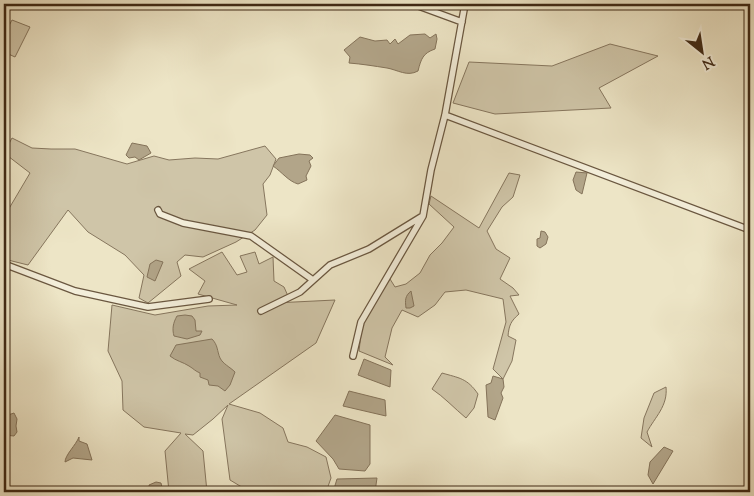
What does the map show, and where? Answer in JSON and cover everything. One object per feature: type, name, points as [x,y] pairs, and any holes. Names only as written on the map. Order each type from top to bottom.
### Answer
[{"type":"street","points":[[414,4],[462,22]]},
{"type":"street","points":[[353,356],[361,322],[423,216],[430,170],[445,115],[465,4]]},
{"type":"street","points":[[445,115],[750,230]]},
{"type":"street","points":[[158,210],[160,214],[183,223],[251,236],[313,280]]},
{"type":"street","points":[[261,311],[300,292],[330,266],[369,249],[423,216]]},
{"type":"street","points":[[4,264],[75,292],[148,307],[209,299]]},
{"type":"shaded area","points":[[12,20],[30,27],[15,57],[4,52],[4,35]]},
{"type":"shaded area","points":[[425,34],[430,38],[436,34],[435,49],[425,55],[418,71],[414,73],[349,63],[350,57],[344,50],[360,37],[375,41],[387,40],[390,44],[395,39],[398,44],[410,35]]},
{"type":"shaded area","points":[[610,44],[658,56],[599,88],[611,108],[495,114],[453,103],[469,62],[552,66]]},
{"type":"shaded area","points":[[12,138],[32,148],[75,149],[127,164],[154,156],[169,160],[218,159],[265,146],[276,159],[270,175],[263,184],[267,215],[255,230],[236,242],[203,257],[185,255],[177,262],[181,276],[148,303],[139,298],[144,275],[125,255],[88,232],[68,210],[28,265],[4,259],[4,217],[30,173],[4,153]]},
{"type":"shaded area","points":[[132,143],[147,146],[151,153],[139,160],[135,157],[129,158],[126,155]]},
{"type":"shaded area","points":[[299,154],[310,155],[313,158],[309,161],[311,166],[306,176],[307,180],[298,184],[288,179],[273,166],[279,158]]},
{"type":"shaded area","points":[[576,172],[587,173],[582,194],[576,190],[573,180]]},
{"type":"shaded area","points":[[509,173],[520,175],[513,197],[502,207],[487,231],[496,249],[510,258],[500,279],[519,295],[510,296],[519,314],[512,321],[509,329],[508,336],[516,340],[512,361],[503,379],[493,369],[506,322],[503,299],[466,290],[445,292],[435,305],[418,317],[402,310],[392,328],[385,357],[393,365],[359,351],[363,318],[390,279],[395,287],[406,284],[420,273],[430,255],[454,227],[429,204],[431,196],[479,228]]},
{"type":"shaded area","points":[[541,231],[545,232],[548,237],[546,244],[540,248],[537,246],[537,239],[540,238]]},
{"type":"shaded area","points":[[222,252],[237,275],[247,272],[240,256],[255,252],[259,264],[273,257],[274,281],[284,287],[288,296],[274,303],[335,300],[316,343],[229,404],[260,413],[283,428],[288,442],[307,447],[326,457],[331,478],[326,492],[250,492],[230,480],[222,419],[228,405],[193,435],[185,434],[203,451],[207,492],[169,492],[165,451],[181,433],[144,427],[123,410],[122,381],[108,351],[112,305],[155,315],[208,306],[237,305],[198,294],[205,281],[189,269]]},
{"type":"shaded area","points":[[156,260],[163,262],[155,281],[147,277],[150,264]]},
{"type":"shaded area","points":[[411,291],[414,306],[406,308],[406,298]]},
{"type":"shaded area","points":[[177,316],[192,316],[195,320],[196,331],[202,331],[200,335],[187,339],[174,336],[173,328]]},
{"type":"shaded area","points":[[212,339],[221,360],[235,372],[230,385],[225,391],[218,386],[209,385],[208,380],[200,377],[200,373],[170,356],[176,345]]},
{"type":"shaded area","points":[[364,359],[391,370],[390,387],[358,375]]},
{"type":"shaded area","points":[[442,373],[466,382],[478,394],[474,408],[466,418],[432,389]]},
{"type":"shaded area","points":[[493,376],[503,379],[504,387],[501,393],[503,398],[495,420],[488,417],[486,385],[491,383]]},
{"type":"shaded area","points":[[666,387],[663,406],[647,432],[652,447],[641,438],[644,418],[654,393]]},
{"type":"shaded area","points":[[349,391],[385,400],[386,416],[343,406]]},
{"type":"shaded area","points":[[14,413],[17,419],[17,432],[14,436],[4,435],[8,415]]},
{"type":"shaded area","points":[[335,415],[370,425],[370,464],[365,471],[339,469],[333,459],[316,441]]},
{"type":"shaded area","points":[[79,437],[79,441],[87,444],[92,460],[73,458],[65,462],[67,456]]},
{"type":"shaded area","points":[[664,447],[673,451],[653,484],[648,475],[650,462]]},
{"type":"shaded area","points":[[377,478],[375,492],[333,492],[337,479]]},
{"type":"shaded area","points":[[156,482],[161,483],[163,492],[150,492],[149,485]]}]
